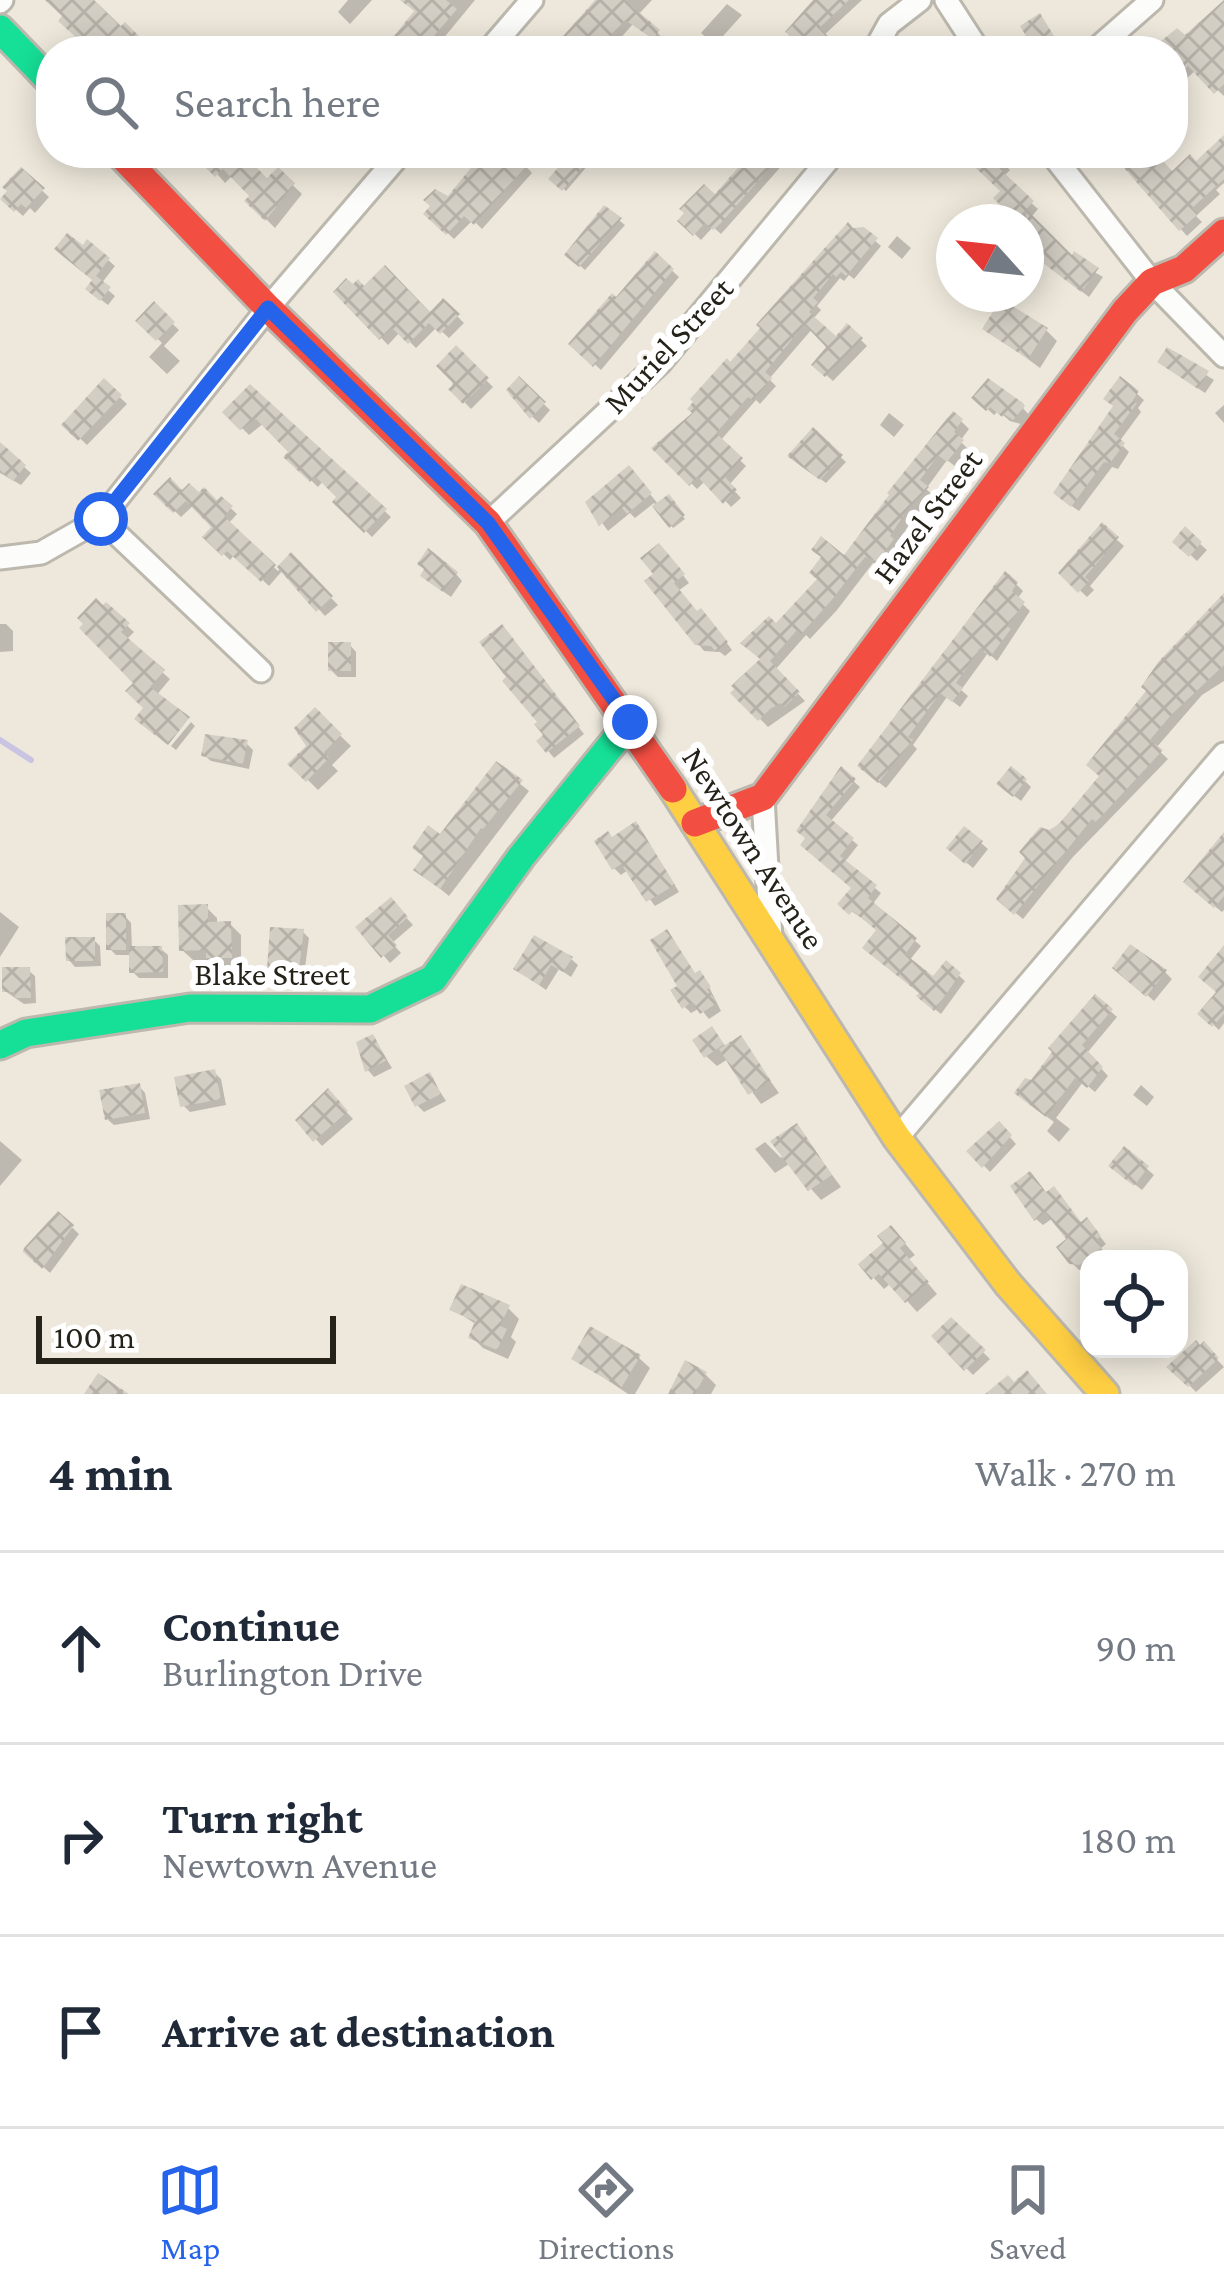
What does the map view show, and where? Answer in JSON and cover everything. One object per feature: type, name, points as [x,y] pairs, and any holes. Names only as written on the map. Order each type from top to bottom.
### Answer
[{"type":"main road","points":[[0,29],[36,66]]},
{"type":"main road","name":"Newtown Avenue","points":[[133,168],[268,308],[488,523],[630,722],[897,1138],[1008,1284],[1105,1394]]},
{"type":"main road","name":"Hazel Street","points":[[764,797],[1125,311],[1153,282],[1184,269],[1224,233]]},
{"type":"main road","name":"Blake Street","points":[[8,1033],[190,1008],[370,1010],[433,979],[521,857],[630,722]]},
{"type":"main road","points":[[694,823],[764,797]]},
{"type":"street","points":[[501,36],[532,0]]},
{"type":"street","points":[[882,36],[889,24],[920,0]]},
{"type":"street","points":[[946,0],[969,36]]},
{"type":"street","points":[[1111,36],[1153,0]]},
{"type":"street","points":[[0,558],[41,553],[101,519],[268,308],[388,168]]},
{"type":"street","name":"Muriel Street","points":[[488,523],[661,362],[823,168]]},
{"type":"street","points":[[1063,168],[1153,282],[1224,356]]},
{"type":"street","points":[[101,519],[261,671]]},
{"type":"street","points":[[897,1138],[1224,754]]},
{"type":"street","points":[[764,797],[771,940]]},
{"type":"building","points":[[45,0],[94,0],[139,36],[74,36],[58,21],[62,16]]},
{"type":"building","points":[[400,0],[446,0],[457,9],[434,36],[394,36],[414,11]]},
{"type":"building","points":[[595,0],[625,0],[660,30],[649,36],[625,20],[611,36],[563,36]]},
{"type":"building","points":[[813,0],[849,0],[819,28],[828,36],[788,36],[785,32]]},
{"type":"building","points":[[1224,0],[1224,84],[1214,94],[1188,66],[1188,36],[1167,36],[1177,28],[1185,35]]},
{"type":"building","points":[[1040,13],[1054,36],[1026,36],[1020,26]]},
{"type":"building","points":[[1224,135],[1224,179],[1192,208],[1198,214],[1179,231],[1124,168],[1172,171],[1188,168],[1190,154],[1196,161]]},
{"type":"building","points":[[21,167],[45,188],[26,208],[21,204],[14,212],[0,199],[7,191],[2,187]]},
{"type":"building","points":[[206,168],[257,168],[267,178],[279,168],[295,183],[265,221],[244,201],[249,196],[223,169],[215,177]]},
{"type":"building","points":[[471,168],[524,168],[474,225],[464,216],[446,235],[423,214],[430,206],[423,200],[435,189],[448,196]]},
{"type":"building","points":[[558,168],[582,168],[562,191],[548,179]]},
{"type":"building","points":[[738,168],[770,168],[720,224],[713,230],[705,223],[693,236],[677,221],[684,213],[679,209],[704,184],[715,194]]},
{"type":"building","points":[[976,168],[999,168],[1034,201],[999,204],[993,198],[1000,191]]},
{"type":"building","points":[[604,205],[622,218],[579,267],[564,255]]},
{"type":"building","points":[[848,222],[878,238],[846,276],[833,274],[813,298],[818,302],[809,312],[836,336],[847,323],[863,338],[825,377],[811,365],[826,347],[805,325],[799,331],[765,372],[772,378],[716,433],[743,458],[725,477],[737,490],[723,504],[698,477],[689,486],[651,448],[692,413],[687,409],[693,402],[690,399],[727,358],[730,362],[760,328],[756,325],[761,319]]},
{"type":"building","points":[[1044,227],[1072,255],[1074,251],[1099,268],[1081,292],[1044,264]]},
{"type":"building","points":[[67,233],[83,245],[87,239],[110,258],[96,276],[111,287],[100,301],[85,289],[92,280],[54,249]]},
{"type":"building","points":[[655,251],[674,269],[593,367],[568,344]]},
{"type":"building","points":[[385,265],[430,312],[443,298],[460,314],[440,334],[429,323],[408,344],[392,328],[379,340],[333,292],[346,278],[353,284],[358,279],[364,286]]},
{"type":"building","points":[[154,301],[175,322],[156,341],[135,321]]},
{"type":"building","points":[[993,312],[1022,312],[1048,328],[1028,359],[982,329]]},
{"type":"building","points":[[456,345],[489,378],[463,404],[448,389],[454,384],[436,366]]},
{"type":"building","points":[[1167,347],[1209,371],[1198,389],[1157,362]]},
{"type":"building","points":[[519,376],[546,402],[530,419],[506,390]]},
{"type":"building","points":[[1120,376],[1139,391],[1133,400],[1137,403],[1114,434],[1125,443],[1110,463],[1104,462],[1071,507],[1053,493],[1113,406],[1103,399]]},
{"type":"building","points":[[104,378],[122,395],[78,441],[61,425]]},
{"type":"building","points":[[988,378],[1025,406],[1013,420],[990,407],[986,411],[971,398]]},
{"type":"building","points":[[250,384],[387,509],[364,533],[332,502],[336,497],[315,476],[310,482],[283,457],[288,452],[256,419],[240,430],[222,412]]},
{"type":"building","points":[[953,411],[963,419],[954,432],[964,440],[947,462],[938,455],[920,480],[929,487],[907,510],[877,561],[865,557],[801,634],[797,630],[770,661],[800,692],[758,721],[730,693],[731,686],[760,659],[740,643],[769,616],[776,623],[817,579],[809,573],[821,557],[811,550],[821,536],[844,555]]},
{"type":"building","points":[[813,427],[843,455],[820,480],[787,456]]},
{"type":"building","points":[[0,442],[26,465],[13,481],[0,470]]},
{"type":"building","points":[[629,465],[652,493],[627,514],[622,508],[599,526],[585,502]]},
{"type":"building","points":[[170,477],[182,490],[189,483],[199,492],[204,487],[217,500],[221,496],[233,506],[224,516],[276,565],[261,582],[227,551],[222,556],[202,537],[211,527],[186,501],[173,513],[153,494]]},
{"type":"building","points":[[669,494],[685,515],[669,528],[652,506]]},
{"type":"building","points":[[1102,522],[1119,537],[1085,577],[1089,581],[1078,593],[1058,573]]},
{"type":"building","points":[[1185,526],[1202,542],[1189,557],[1172,542]]},
{"type":"building","points":[[659,543],[685,574],[674,583],[728,642],[716,652],[711,646],[695,645],[644,581],[653,574],[640,558]]},
{"type":"building","points":[[428,548],[458,572],[443,592],[420,576],[424,569],[417,564]]},
{"type":"building","points":[[291,552],[333,596],[316,612],[277,567]]},
{"type":"building","points":[[1005,571],[1018,582],[1012,591],[1025,602],[1007,626],[1011,629],[990,657],[980,648],[956,683],[963,688],[952,702],[940,693],[908,737],[913,740],[878,783],[857,766]]},
{"type":"building","points":[[1224,593],[1224,665],[1150,740],[1163,750],[1096,822],[1092,819],[1014,915],[996,899],[1025,858],[1019,852],[1040,827],[1049,830],[1059,824],[1099,776],[1086,765],[1146,691],[1141,687],[1159,661]]},
{"type":"building","points":[[96,598],[130,623],[121,632],[165,670],[150,687],[190,717],[168,745],[134,719],[143,708],[125,691],[133,683],[79,628],[83,624],[77,618]]},
{"type":"building","points":[[502,624],[580,726],[546,753],[536,741],[543,735],[537,722],[502,681],[506,677],[479,642]]},
{"type":"building","points":[[328,642],[351,642],[351,671],[328,671]]},
{"type":"building","points":[[315,707],[342,734],[324,752],[329,758],[306,782],[287,764],[306,746],[294,728]]},
{"type":"building","points":[[205,734],[248,740],[243,764],[201,756]]},
{"type":"building","points":[[496,761],[523,780],[481,828],[440,889],[413,870],[423,856],[412,848],[428,825],[440,834]]},
{"type":"building","points":[[841,766],[856,779],[826,815],[854,838],[840,856],[877,885],[868,898],[917,938],[905,954],[933,976],[946,960],[961,973],[934,1011],[916,996],[919,993],[862,948],[876,930],[837,904],[851,888],[800,845],[805,838],[796,831]]},
{"type":"building","points":[[1011,766],[1027,779],[1013,797],[996,784]]},
{"type":"building","points":[[636,821],[675,885],[646,902],[621,864],[612,870],[594,841],[608,831],[612,837]]},
{"type":"building","points":[[964,826],[983,841],[965,864],[946,848]]},
{"type":"building","points":[[1224,832],[1224,896],[1214,908],[1183,882]]},
{"type":"building","points":[[391,897],[408,917],[388,935],[397,945],[381,958],[355,927]]},
{"type":"building","points":[[208,904],[208,922],[231,921],[232,958],[206,958],[206,950],[179,951],[178,905]]},
{"type":"building","points":[[106,913],[126,913],[126,950],[106,950]]},
{"type":"building","points":[[270,927],[304,929],[299,970],[267,968]]},
{"type":"building","points":[[667,929],[695,973],[700,970],[711,987],[707,989],[717,1003],[700,1014],[692,1002],[682,1009],[670,990],[677,986],[650,940]]},
{"type":"building","points":[[534,935],[573,957],[563,972],[551,965],[539,985],[513,969]]},
{"type":"building","points":[[65,937],[95,937],[95,961],[66,961]]},
{"type":"building","points":[[1130,944],[1167,970],[1146,997],[1112,968]]},
{"type":"building","points":[[1224,945],[1224,1014],[1212,1027],[1197,1014],[1216,992],[1198,977]]},
{"type":"building","points":[[129,946],[162,946],[163,972],[129,973]]},
{"type":"building","points":[[2,967],[30,967],[31,998],[2,992]]},
{"type":"building","points":[[1095,994],[1113,1009],[1082,1045],[1103,1067],[1087,1088],[1075,1078],[1046,1117],[1014,1093],[1025,1078],[1031,1080],[1052,1052],[1048,1048]]},
{"type":"building","points":[[712,1026],[724,1044],[704,1058],[692,1040]]},
{"type":"building","points":[[373,1034],[387,1060],[365,1072],[356,1042]]},
{"type":"building","points":[[741,1035],[771,1081],[748,1095],[719,1049]]},
{"type":"building","points":[[215,1069],[221,1099],[180,1107],[174,1077]]},
{"type":"building","points":[[430,1072],[441,1094],[415,1107],[404,1086]]},
{"type":"building","points":[[140,1083],[145,1113],[105,1120],[99,1090]]},
{"type":"building","points":[[328,1088],[348,1111],[313,1142],[295,1120]]},
{"type":"building","points":[[999,1121],[1012,1135],[982,1168],[966,1151]]},
{"type":"building","points":[[797,1123],[832,1175],[808,1191],[770,1141]]},
{"type":"building","points":[[1124,1146],[1149,1166],[1134,1186],[1108,1166]]},
{"type":"building","points":[[1030,1171],[1046,1192],[1054,1186],[1081,1222],[1087,1217],[1101,1236],[1096,1240],[1102,1247],[1080,1250],[1080,1265],[1069,1264],[1056,1247],[1066,1239],[1045,1212],[1034,1221],[1010,1186]]},
{"type":"building","points":[[58,1211],[74,1225],[42,1269],[24,1248]]},
{"type":"building","points":[[891,1225],[906,1243],[900,1248],[929,1282],[905,1303],[879,1274],[871,1280],[858,1264],[883,1243],[877,1236]]},
{"type":"building","points":[[461,1284],[510,1305],[500,1326],[507,1329],[497,1350],[468,1338],[475,1321],[449,1310]]},
{"type":"building","points":[[951,1317],[986,1350],[964,1371],[931,1336]]},
{"type":"building","points":[[590,1326],[641,1355],[621,1388],[571,1359]]},
{"type":"building","points":[[1196,1340],[1200,1345],[1204,1341],[1219,1358],[1188,1387],[1166,1367],[1176,1358],[1188,1358],[1188,1347]]},
{"type":"building","points":[[685,1360],[707,1372],[695,1394],[668,1394]]},
{"type":"building","points":[[1027,1370],[1047,1394],[985,1394],[1008,1375],[1014,1382]]},
{"type":"building","points":[[98,1373],[129,1394],[84,1394]]},
{"type":"waterway","points":[[0,740],[31,760]]},
{"type":"traffic: fast","points":[[0,29],[36,66]]},
{"type":"traffic: fast","points":[[0,1045],[26,1033],[190,1008],[370,1009],[433,979],[521,857],[630,722]]},
{"type":"traffic: slow","points":[[673,789],[897,1138],[1008,1284],[1105,1394]]},
{"type":"traffic: jam","points":[[133,168],[268,308],[488,523],[673,789]]},
{"type":"traffic: jam","points":[[695,823],[763,797],[1125,311],[1152,282],[1184,269],[1224,233]]},
{"type":"route","points":[[101,519],[268,308],[488,523],[630,722]]}]
